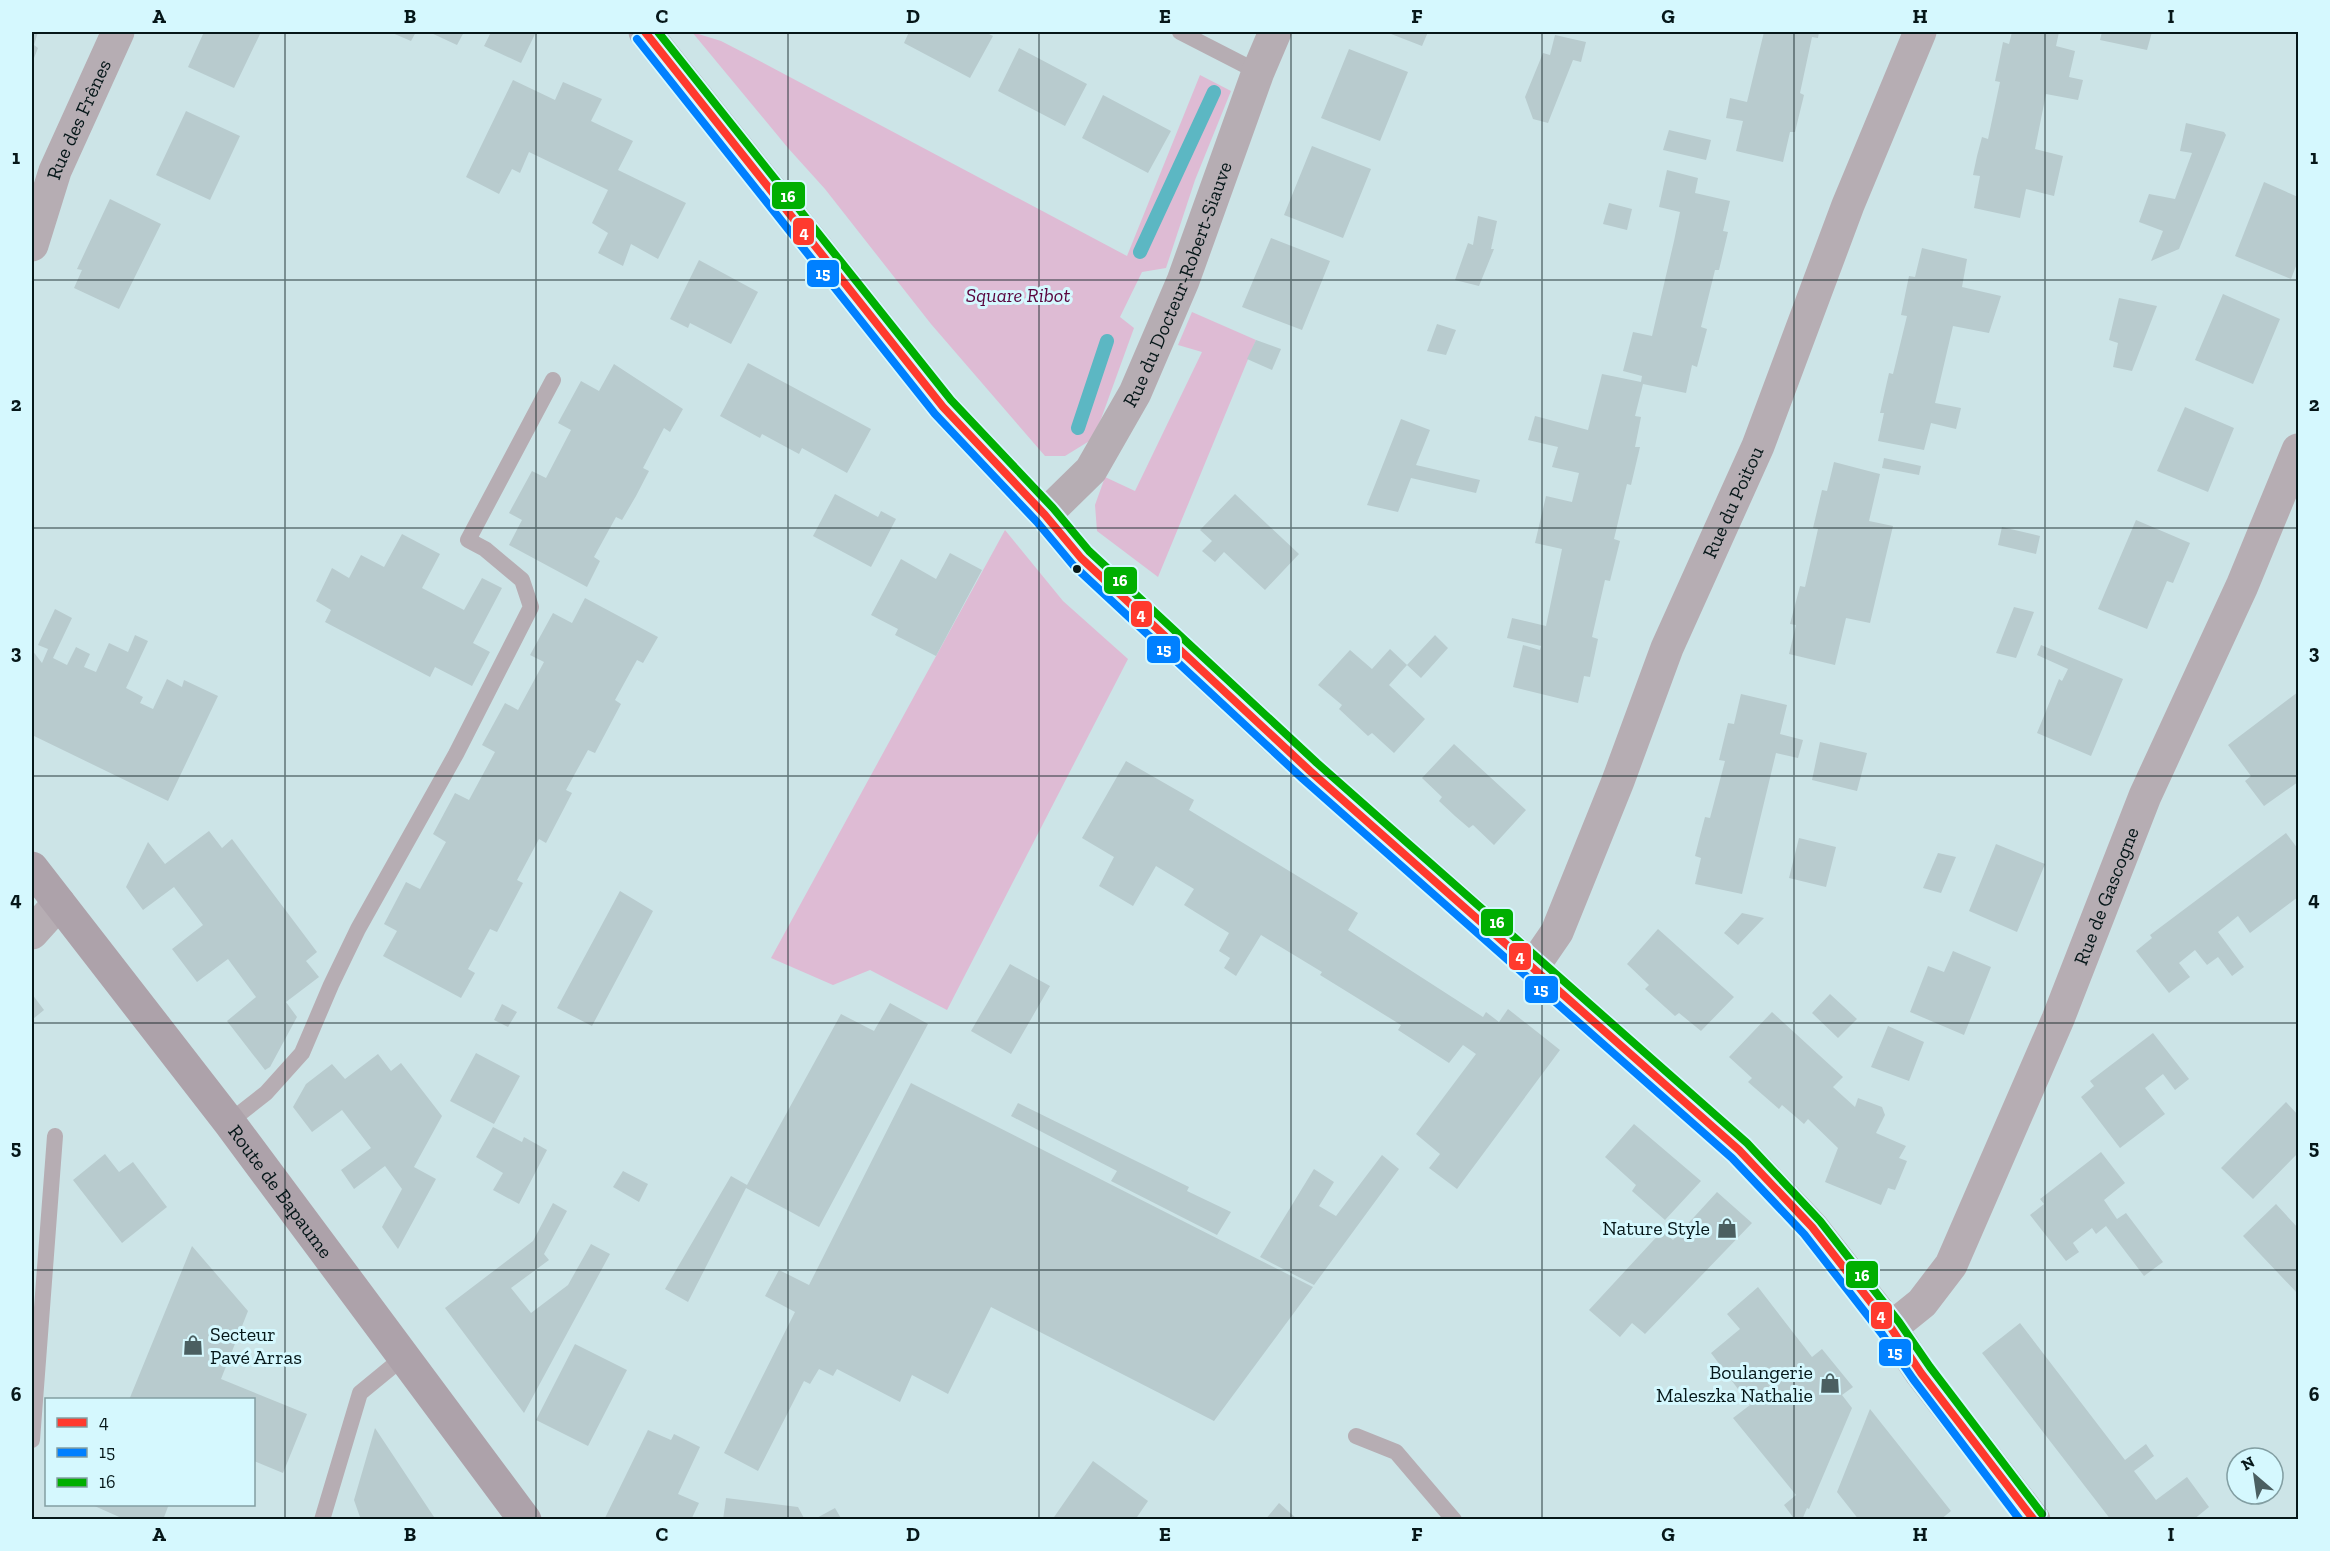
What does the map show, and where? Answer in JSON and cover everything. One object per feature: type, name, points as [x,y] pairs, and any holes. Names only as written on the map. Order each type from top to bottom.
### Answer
[{"type":"main road","name":"Route de Bapaume","points":[[32,868],[229,1122],[525,1520]]},
{"type":"street","name":"Rue des Frênes","points":[[32,244],[54,171],[118,32]]},
{"type":"street","points":[[645,32],[943,407],[1045,515],[1081,558],[1370,825],[1739,1150],[1812,1227],[1891,1328],[1922,1373],[2034,1520]]},
{"type":"street","name":"Rue du Docteur-Robert-Siauve","points":[[1045,515],[1091,470],[1135,393],[1183,281],[1258,72],[1275,32]]},
{"type":"street","name":"Rue du Poitou","points":[[1533,967],[1557,932],[1618,781],[1668,648],[1758,446],[1848,205],[1920,32]]},
{"type":"street","name":"Rue de Gascogne","points":[[1891,1328],[1922,1303],[1951,1265],[2058,1019],[2145,796],[2272,518],[2298,450]]},
{"type":"street","points":[[2272,518],[2298,496]]},
{"type":"street","points":[[32,933],[59,903]]},
{"type":"lane","points":[[1180,32],[1258,72]]},
{"type":"lane","points":[[229,1122],[266,1093],[302,1053],[358,929],[456,754],[531,607],[522,580],[485,549],[468,540],[553,381]]},
{"type":"lane","points":[[32,1440],[55,1136]]},
{"type":"lane","points":[[322,1520],[360,1394],[405,1356]]},
{"type":"lane","points":[[1356,1436],[1396,1452],[1454,1520]]},
{"type":"green space","name":"Square Ribot","points":[[692,32],[721,41],[1127,256],[1200,75],[1231,91],[1195,180],[1166,268],[1142,272],[1120,317],[1134,328],[1101,419],[1091,440],[1065,456],[1045,456],[931,324],[825,189]]},
{"type":"green space","points":[[1192,312],[1256,340],[1158,577],[1097,531],[1095,505],[1105,477],[1135,491],[1202,352],[1178,345]]},
{"type":"green space","points":[[1005,530],[1063,601],[1128,659],[947,1010],[870,970],[833,985],[771,958]]},
{"type":"building","points":[[32,32],[38,32],[34,45],[38,48],[32,63]]},
{"type":"building","points":[[204,32],[261,32],[234,88],[188,67]]},
{"type":"building","points":[[390,32],[416,32],[411,41]]},
{"type":"building","points":[[429,32],[464,32],[457,45]]},
{"type":"building","points":[[491,32],[536,32],[521,63],[484,46]]},
{"type":"building","points":[[909,32],[985,32],[993,36],[970,78],[904,43]]},
{"type":"building","points":[[1386,32],[1428,32],[1422,46]]},
{"type":"building","points":[[1764,32],[1819,32],[1818,38],[1812,37],[1800,93],[1804,95],[1795,132],[1790,132],[1783,162],[1736,151],[1743,121],[1726,118],[1730,98],[1747,102]]},
{"type":"building","points":[[2012,32],[2059,32],[2056,46],[2075,51],[2069,77],[2083,80],[2078,100],[2046,94],[2035,149],[2063,156],[2054,196],[2026,189],[2020,218],[1974,208],[1980,176],[1973,175],[1977,156],[1982,137],[1988,139],[2000,82],[1995,81],[2003,42],[2009,44]]},
{"type":"building","points":[[2102,32],[2152,32],[2147,50],[2100,40]]},
{"type":"building","points":[[1555,35],[1586,42],[1581,62],[1573,60],[1548,123],[1533,119],[1525,97],[1543,53],[1550,55]]},
{"type":"building","points":[[1019,48],[1087,84],[1065,126],[998,91]]},
{"type":"building","points":[[1349,49],[1408,72],[1380,141],[1321,118]]},
{"type":"building","points":[[513,80],[555,100],[563,82],[602,99],[591,121],[633,141],[618,170],[686,203],[658,259],[631,244],[623,266],[598,253],[608,233],[592,223],[608,190],[529,152],[520,173],[512,169],[499,194],[466,177]]},
{"type":"building","points":[[1103,95],[1171,131],[1148,173],[1082,138]]},
{"type":"building","points":[[186,111],[240,136],[210,200],[156,175]]},
{"type":"building","points":[[2186,123],[2224,132],[2226,135],[2179,249],[2151,261],[2163,231],[2139,222],[2149,194],[2175,199],[2192,153],[2180,151]]},
{"type":"building","points":[[1669,130],[1711,140],[1706,160],[1663,150]]},
{"type":"building","points":[[1312,146],[1371,169],[1343,238],[1284,215]]},
{"type":"building","points":[[1667,170],[1698,178],[1695,193],[1730,201],[1723,231],[1728,232],[1719,270],[1715,270],[1701,327],[1707,329],[1697,367],[1692,365],[1686,393],[1643,384],[1635,416],[1641,417],[1635,447],[1640,447],[1631,485],[1627,484],[1614,539],[1620,541],[1610,581],[1605,580],[1592,637],[1598,639],[1590,677],[1584,676],[1578,703],[1513,687],[1523,645],[1540,650],[1541,646],[1507,638],[1512,618],[1546,626],[1562,549],[1535,543],[1546,496],[1572,502],[1579,473],[1552,467],[1558,447],[1528,440],[1535,416],[1588,430],[1602,374],[1641,382],[1642,376],[1623,371],[1633,332],[1652,336],[1674,241],[1680,212],[1659,207]]},
{"type":"building","points":[[2264,182],[2298,197],[2298,261],[2291,279],[2235,256]]},
{"type":"building","points":[[110,199],[161,224],[119,309],[74,288],[82,270],[77,269]]},
{"type":"building","points":[[1609,203],[1632,209],[1627,230],[1603,224]]},
{"type":"building","points":[[1478,216],[1497,221],[1491,249],[1494,249],[1479,286],[1455,280],[1468,243],[1473,245]]},
{"type":"building","points":[[1271,238],[1330,261],[1302,330],[1242,307]]},
{"type":"building","points":[[1922,248],[1967,259],[1962,287],[2001,296],[1989,333],[1953,326],[1935,403],[1961,408],[1956,429],[1931,423],[1924,450],[1878,441],[1884,413],[1880,413],[1889,373],[1893,374],[1907,316],[1901,315],[1909,276],[1915,277]]},
{"type":"building","points":[[699,260],[758,292],[731,344],[690,323],[688,328],[670,319]]},
{"type":"building","points":[[2223,294],[2280,319],[2253,384],[2195,360]]},
{"type":"building","points":[[2119,298],[2157,306],[2132,371],[2113,367],[2118,343],[2109,340]]},
{"type":"building","points":[[1437,324],[1456,330],[1446,355],[1427,351]]},
{"type":"building","points":[[1256,340],[1281,349],[1272,370],[1247,359]]},
{"type":"building","points":[[748,363],[871,429],[847,473],[802,448],[799,454],[762,434],[760,438],[720,416]]},
{"type":"building","points":[[614,364],[683,409],[670,432],[664,428],[643,468],[649,471],[636,496],[622,520],[616,517],[594,557],[600,561],[587,587],[509,545],[522,520],[509,513],[532,471],[546,478],[571,430],[558,423],[581,381],[599,391]]},
{"type":"building","points":[[2185,407],[2234,428],[2208,492],[2157,471]]},
{"type":"building","points":[[1401,419],[1430,430],[1416,465],[1480,480],[1476,493],[1411,478],[1398,512],[1367,505]]},
{"type":"building","points":[[1884,458],[1921,466],[1919,475],[1882,468]]},
{"type":"building","points":[[1834,462],[1880,474],[1869,521],[1893,526],[1870,623],[1846,618],[1835,665],[1789,654],[1796,625],[1790,624],[1800,586],[1805,587],[1818,529],[1813,528],[1822,490],[1827,491]]},
{"type":"building","points":[[835,494],[878,517],[881,511],[896,519],[871,567],[813,536]]},
{"type":"building","points":[[1235,494],[1299,554],[1265,590],[1224,552],[1215,562],[1202,551],[1212,541],[1200,530]]},
{"type":"building","points":[[2136,520],[2190,543],[2173,583],[2167,581],[2147,629],[2098,609]]},
{"type":"building","points":[[2002,527],[2040,536],[2036,554],[1998,545]]},
{"type":"building","points":[[402,534],[440,554],[422,588],[464,610],[482,578],[502,588],[473,643],[490,652],[472,686],[435,667],[430,677],[325,622],[331,610],[316,601],[332,568],[349,578],[361,555],[384,567]]},
{"type":"building","points":[[950,553],[982,570],[936,656],[895,635],[898,629],[871,615],[901,559],[936,579]]},
{"type":"building","points":[[585,598],[658,637],[643,663],[637,660],[615,700],[621,704],[595,753],[588,750],[566,790],[572,793],[546,843],[539,839],[517,880],[523,883],[497,932],[490,929],[468,969],[475,973],[461,998],[383,956],[397,931],[384,924],[406,882],[420,889],[446,842],[433,834],[455,793],[469,800],[495,752],[482,745],[505,703],[518,710],[544,662],[530,655],[553,613],[572,623]]},
{"type":"building","points":[[2014,607],[2034,612],[2016,658],[1996,653]]},
{"type":"building","points":[[55,609],[72,618],[53,658],[67,665],[76,647],[90,654],[84,667],[96,672],[109,643],[128,652],[135,635],[148,641],[126,688],[143,697],[140,703],[153,709],[167,679],[182,687],[184,680],[218,696],[168,801],[32,735],[32,650],[42,663],[48,649],[38,645]]},
{"type":"building","points":[[1435,635],[1448,648],[1421,678],[1407,665]]},
{"type":"building","points":[[2041,645],[2123,679],[2091,756],[2037,733],[2059,679],[2062,681],[2068,669],[2037,655]]},
{"type":"building","points":[[1390,649],[1407,665],[1389,685],[1425,719],[1394,753],[1372,733],[1368,736],[1339,709],[1342,705],[1318,685],[1350,650],[1372,669]]},
{"type":"building","points":[[2298,692],[2298,782],[2264,806],[2245,781],[2251,776],[2228,745]]},
{"type":"building","points":[[1741,694],[1787,705],[1780,734],[1803,740],[1798,758],[1776,753],[1742,894],[1695,884],[1701,858],[1695,856],[1705,817],[1710,818],[1725,761],[1719,760],[1728,723],[1734,724]]},
{"type":"building","points":[[1820,742],[1867,753],[1857,791],[1812,780]]},
{"type":"building","points":[[1454,744],[1526,810],[1494,845],[1473,825],[1469,828],[1455,816],[1439,801],[1442,797],[1422,778]]},
{"type":"building","points":[[1126,761],[1194,800],[1189,810],[1358,913],[1348,930],[1483,1017],[1486,1012],[1499,1022],[1508,1009],[1560,1050],[1457,1189],[1429,1168],[1440,1154],[1416,1134],[1476,1054],[1463,1045],[1449,1063],[1398,1030],[1401,1025],[1320,975],[1322,972],[1261,935],[1236,976],[1224,968],[1230,958],[1219,951],[1229,933],[1184,905],[1194,889],[1156,866],[1133,906],[1099,886],[1114,857],[1082,838]]},
{"type":"building","points":[[209,831],[222,848],[232,839],[317,952],[306,961],[319,977],[286,1002],[297,1017],[270,1067],[265,1070],[227,1021],[256,997],[228,959],[197,982],[172,949],[203,925],[174,887],[143,910],[126,887],[148,842],[165,864]]},
{"type":"building","points":[[2286,833],[2298,849],[2298,897],[2250,933],[2238,916],[2218,932],[2244,967],[2232,976],[2218,957],[2207,965],[2195,950],[2179,963],[2190,977],[2169,993],[2136,951],[2152,938],[2150,935]]},
{"type":"building","points":[[1799,838],[1836,847],[1826,887],[1789,878]]},
{"type":"building","points":[[1996,844],[2045,864],[2017,932],[1969,911]]},
{"type":"building","points":[[1938,853],[1956,857],[1941,893],[1923,888]]},
{"type":"building","points":[[620,891],[653,911],[592,1026],[557,1008]]},
{"type":"building","points":[[1742,913],[1764,918],[1738,945],[1724,933]]},
{"type":"building","points":[[1658,929],[1734,997],[1701,1031],[1679,1013],[1675,1016],[1645,989],[1649,985],[1627,964]]},
{"type":"building","points":[[1953,951],[1991,967],[1964,1035],[1910,1012],[1928,966],[1944,972]]},
{"type":"building","points":[[1010,964],[1050,986],[1011,1054],[971,1031]]},
{"type":"building","points":[[32,994],[44,1010],[33,1019],[32,1016]]},
{"type":"building","points":[[1830,994],[1857,1019],[1838,1038],[1812,1013]]},
{"type":"building","points":[[890,1003],[928,1024],[819,1227],[746,1188],[688,1302],[665,1289],[731,1176],[747,1185],[841,1014],[874,1031]]},
{"type":"building","points":[[502,1004],[517,1012],[508,1027],[494,1020]]},
{"type":"building","points":[[1772,1012],[1843,1077],[1833,1087],[1855,1107],[1858,1098],[1882,1107],[1885,1115],[1876,1133],[1906,1146],[1899,1158],[1907,1161],[1895,1190],[1888,1188],[1881,1205],[1825,1182],[1838,1148],[1808,1119],[1804,1124],[1782,1105],[1779,1109],[1748,1082],[1752,1078],[1729,1057]]},
{"type":"building","points":[[1888,1026],[1924,1042],[1909,1081],[1871,1067]]},
{"type":"building","points":[[2153,1033],[2189,1079],[2175,1090],[2163,1074],[2145,1088],[2165,1114],[2120,1148],[2081,1097],[2094,1086],[2090,1081]]},
{"type":"building","points":[[476,1053],[520,1076],[494,1124],[450,1101]]},
{"type":"building","points":[[378,1054],[391,1071],[401,1063],[442,1116],[414,1167],[436,1179],[398,1249],[382,1227],[402,1189],[385,1166],[354,1189],[341,1170],[371,1148],[342,1110],[312,1132],[293,1107],[306,1084],[332,1064],[345,1079]]},
{"type":"building","points":[[911,1083],[1313,1287],[1214,1421],[991,1307],[948,1394],[912,1375],[900,1402],[837,1369],[833,1376],[819,1369],[810,1384],[804,1381],[758,1471],[724,1453],[795,1312],[765,1296],[779,1270],[809,1285]]},
{"type":"building","points":[[2286,1102],[2298,1115],[2298,1153],[2253,1199],[2221,1168]]},
{"type":"building","points":[[1018,1103],[1189,1187],[1187,1191],[1231,1212],[1217,1235],[1111,1181],[1117,1171],[1011,1116]]},
{"type":"building","points":[[1634,1124],[1701,1181],[1665,1220],[1632,1191],[1636,1185],[1605,1157]]},
{"type":"building","points":[[493,1127],[522,1142],[524,1137],[547,1150],[519,1204],[493,1190],[503,1173],[476,1157]]},
{"type":"building","points":[[2101,1152],[2125,1183],[2104,1200],[2117,1219],[2126,1213],[2163,1262],[2144,1276],[2106,1226],[2096,1234],[2092,1228],[2074,1242],[2079,1252],[2066,1261],[2030,1215],[2044,1204],[2040,1199]]},
{"type":"building","points":[[105,1154],[119,1172],[133,1162],[167,1207],[122,1243],[73,1180]]},
{"type":"building","points":[[1382,1155],[1399,1169],[1314,1285],[1260,1257],[1314,1169],[1334,1182],[1319,1206],[1336,1216]]},
{"type":"building","points":[[623,1171],[648,1184],[639,1202],[613,1187]]},
{"type":"building","points":[[1717,1192],[1752,1223],[1645,1334],[1632,1323],[1620,1337],[1589,1310],[1662,1231],[1673,1240]]},
{"type":"building","points":[[553,1203],[567,1211],[544,1254],[549,1260],[511,1288],[531,1313],[568,1285],[591,1244],[610,1254],[524,1413],[445,1308],[533,1241]]},
{"type":"building","points":[[2276,1204],[2298,1228],[2298,1294],[2243,1236]]},
{"type":"building","name":"Secteur Pavé Arras","points":[[192,1246],[248,1311],[221,1379],[307,1414],[283,1473],[255,1461],[255,1398],[130,1398]]},
{"type":"building","points":[[1758,1287],[1812,1357],[1822,1349],[1853,1387],[1842,1395],[1852,1408],[1809,1509],[1807,1508],[1802,1520],[1795,1520],[1784,1505],[1796,1495],[1733,1418],[1750,1405],[1711,1353],[1740,1329],[1727,1314]]},
{"type":"building","points":[[2020,1323],[2125,1460],[2146,1444],[2154,1456],[2134,1471],[2156,1500],[2187,1477],[2209,1507],[2193,1520],[2111,1520],[1982,1353]]},
{"type":"building","points":[[575,1344],[627,1370],[588,1446],[536,1420]]},
{"type":"building","points":[[1870,1409],[1951,1511],[1940,1520],[1859,1520],[1837,1492]]},
{"type":"building","points":[[375,1428],[436,1520],[361,1520],[354,1500]]},
{"type":"building","points":[[648,1430],[671,1440],[674,1434],[700,1447],[678,1494],[699,1503],[691,1520],[604,1520]]},
{"type":"building","points":[[1093,1461],[1148,1501],[1135,1520],[1052,1520]]},
{"type":"building","points":[[726,1498],[798,1507],[805,1520],[723,1520]]},
{"type":"building","points":[[1279,1503],[1298,1520],[1265,1520]]},
{"type":"building","points":[[94,1506],[168,1506],[163,1520],[126,1520]]},
{"type":"building","points":[[835,1508],[842,1520],[813,1520]]},
{"type":"waterway","points":[[1140,252],[1214,92]]},
{"type":"waterway","points":[[1078,428],[1107,341]]},
{"type":"transit line","name":"4","points":[[645,32],[943,407],[1045,515],[1081,558],[1310,771],[1739,1150],[1812,1227],[1891,1328],[1921,1373],[2034,1520]]},
{"type":"transit line","name":"16","points":[[658,32],[951,400],[1053,508],[1089,551],[1317,763],[1747,1143],[1820,1221],[1899,1322],[1930,1367],[2042,1514]]},
{"type":"transit line","name":"15","points":[[637,39],[935,414],[1037,522],[1073,565],[1303,779],[1732,1158],[1804,1234],[1882,1334],[1913,1379],[2020,1520]]},
{"type":"place","name":"Nature Style","points":[[1727,1228]]},
{"type":"place","name":"Secteur Pavé Arras","points":[[193,1345]]},
{"type":"place","name":"Boulangerie Maleszka Nathalie","points":[[1830,1383]]}]
